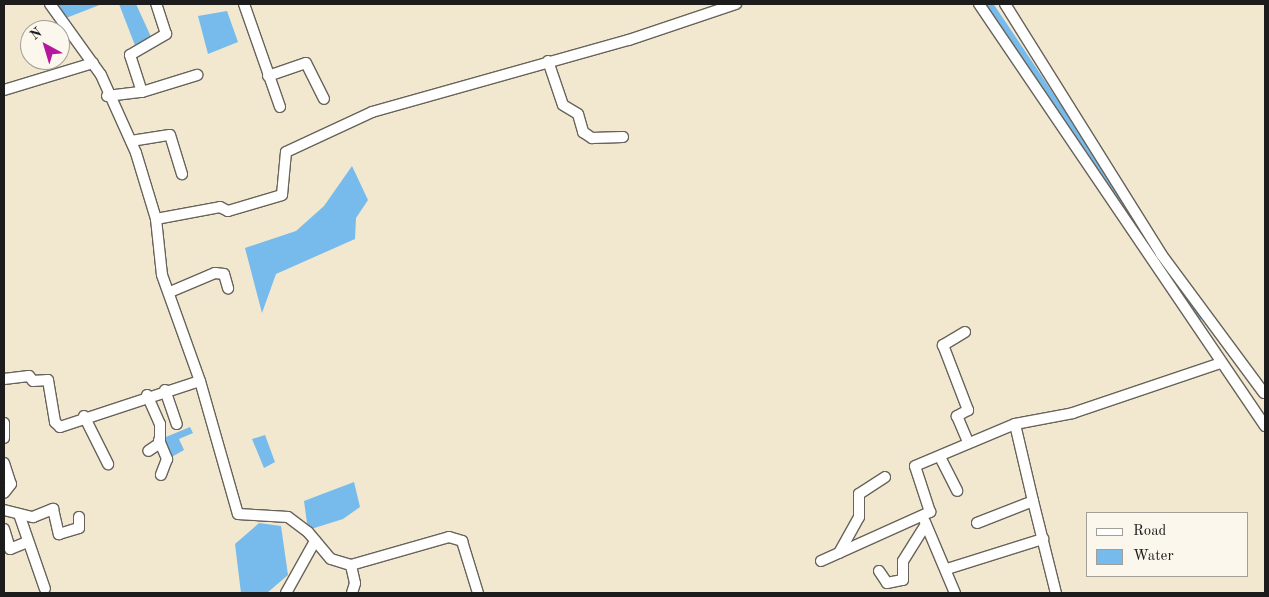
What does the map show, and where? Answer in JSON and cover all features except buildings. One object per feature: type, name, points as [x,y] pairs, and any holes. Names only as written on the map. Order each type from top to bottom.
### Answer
[{"type":"street","points":[[50,4],[93,63],[107,96],[131,141],[156,220],[162,275],[170,292],[200,381],[238,514],[288,517],[316,541],[338,564],[351,564],[456,538],[462,541],[478,593]]},
{"type":"street","points":[[142,92],[130,55],[166,34],[156,4]]},
{"type":"street","points":[[244,4],[280,108]]},
{"type":"street","points":[[156,220],[220,207],[228,211],[282,195],[286,152],[298,143],[372,112],[548,61],[629,40],[736,4]]},
{"type":"street","points":[[978,4],[1221,363],[1250,401],[1265,426]]},
{"type":"street","points":[[1005,4],[1161,254],[1264,393],[1250,401]]},
{"type":"street","points":[[548,61],[562,105],[578,114],[583,132],[592,138],[622,137]]},
{"type":"street","points":[[4,90],[93,63]]},
{"type":"street","points":[[268,76],[306,64],[324,98]]},
{"type":"street","points":[[107,96],[142,92],[197,75]]},
{"type":"street","points":[[131,141],[170,135],[182,174]]},
{"type":"street","points":[[170,292],[215,273],[224,274],[228,288]]},
{"type":"street","points":[[965,332],[942,344],[968,410],[957,416],[968,442]]},
{"type":"street","points":[[879,571],[886,584],[903,580],[903,561],[924,527],[927,515],[931,509],[916,466],[940,457],[968,442],[1015,424],[1073,413],[1221,363]]},
{"type":"street","points":[[4,379],[29,376],[33,381],[48,380],[55,422],[60,427],[84,416],[147,395],[200,381]]},
{"type":"street","points":[[165,390],[176,424]]},
{"type":"street","points":[[147,395],[160,424],[159,440],[167,459],[161,475]]},
{"type":"street","points":[[84,416],[108,464]]},
{"type":"street","points":[[4,423],[4,438]]},
{"type":"street","points":[[1015,424],[1056,593]]},
{"type":"street","points":[[148,451],[159,440]]},
{"type":"street","points":[[940,457],[957,491]]},
{"type":"street","points":[[4,463],[11,484],[4,493]]},
{"type":"street","points":[[839,553],[859,517],[859,494],[885,477]]},
{"type":"street","points":[[978,523],[1033,501]]},
{"type":"street","points":[[4,510],[33,517],[53,509],[59,534],[79,528],[79,517]]},
{"type":"street","points":[[19,514],[27,542],[45,589]]},
{"type":"street","points":[[821,561],[927,515]]},
{"type":"street","points":[[924,527],[947,569],[955,593]]},
{"type":"street","points":[[4,529],[10,549],[27,542]]},
{"type":"street","points":[[947,569],[1043,540]]},
{"type":"street","points":[[286,593],[316,541]]},
{"type":"street","points":[[351,564],[355,583],[352,593]]},
{"type":"water","points":[[53,4],[102,4],[61,20]]},
{"type":"water","points":[[119,4],[136,4],[152,39],[136,48]]},
{"type":"water","points":[[227,11],[238,42],[208,54],[198,16]]},
{"type":"water","points":[[352,166],[368,200],[356,218],[355,239],[276,274],[262,313],[245,248],[296,231],[324,206]]},
{"type":"water","points":[[190,427],[193,433],[179,439],[184,450],[168,459],[161,439]]},
{"type":"water","points":[[265,435],[275,462],[264,468],[252,439]]},
{"type":"water","points":[[354,482],[360,507],[343,519],[308,530],[304,501]]},
{"type":"water","points":[[259,523],[281,526],[288,575],[267,593],[241,593],[235,544]]},
{"type":"waterway","points":[[988,4],[1197,317]]}]
